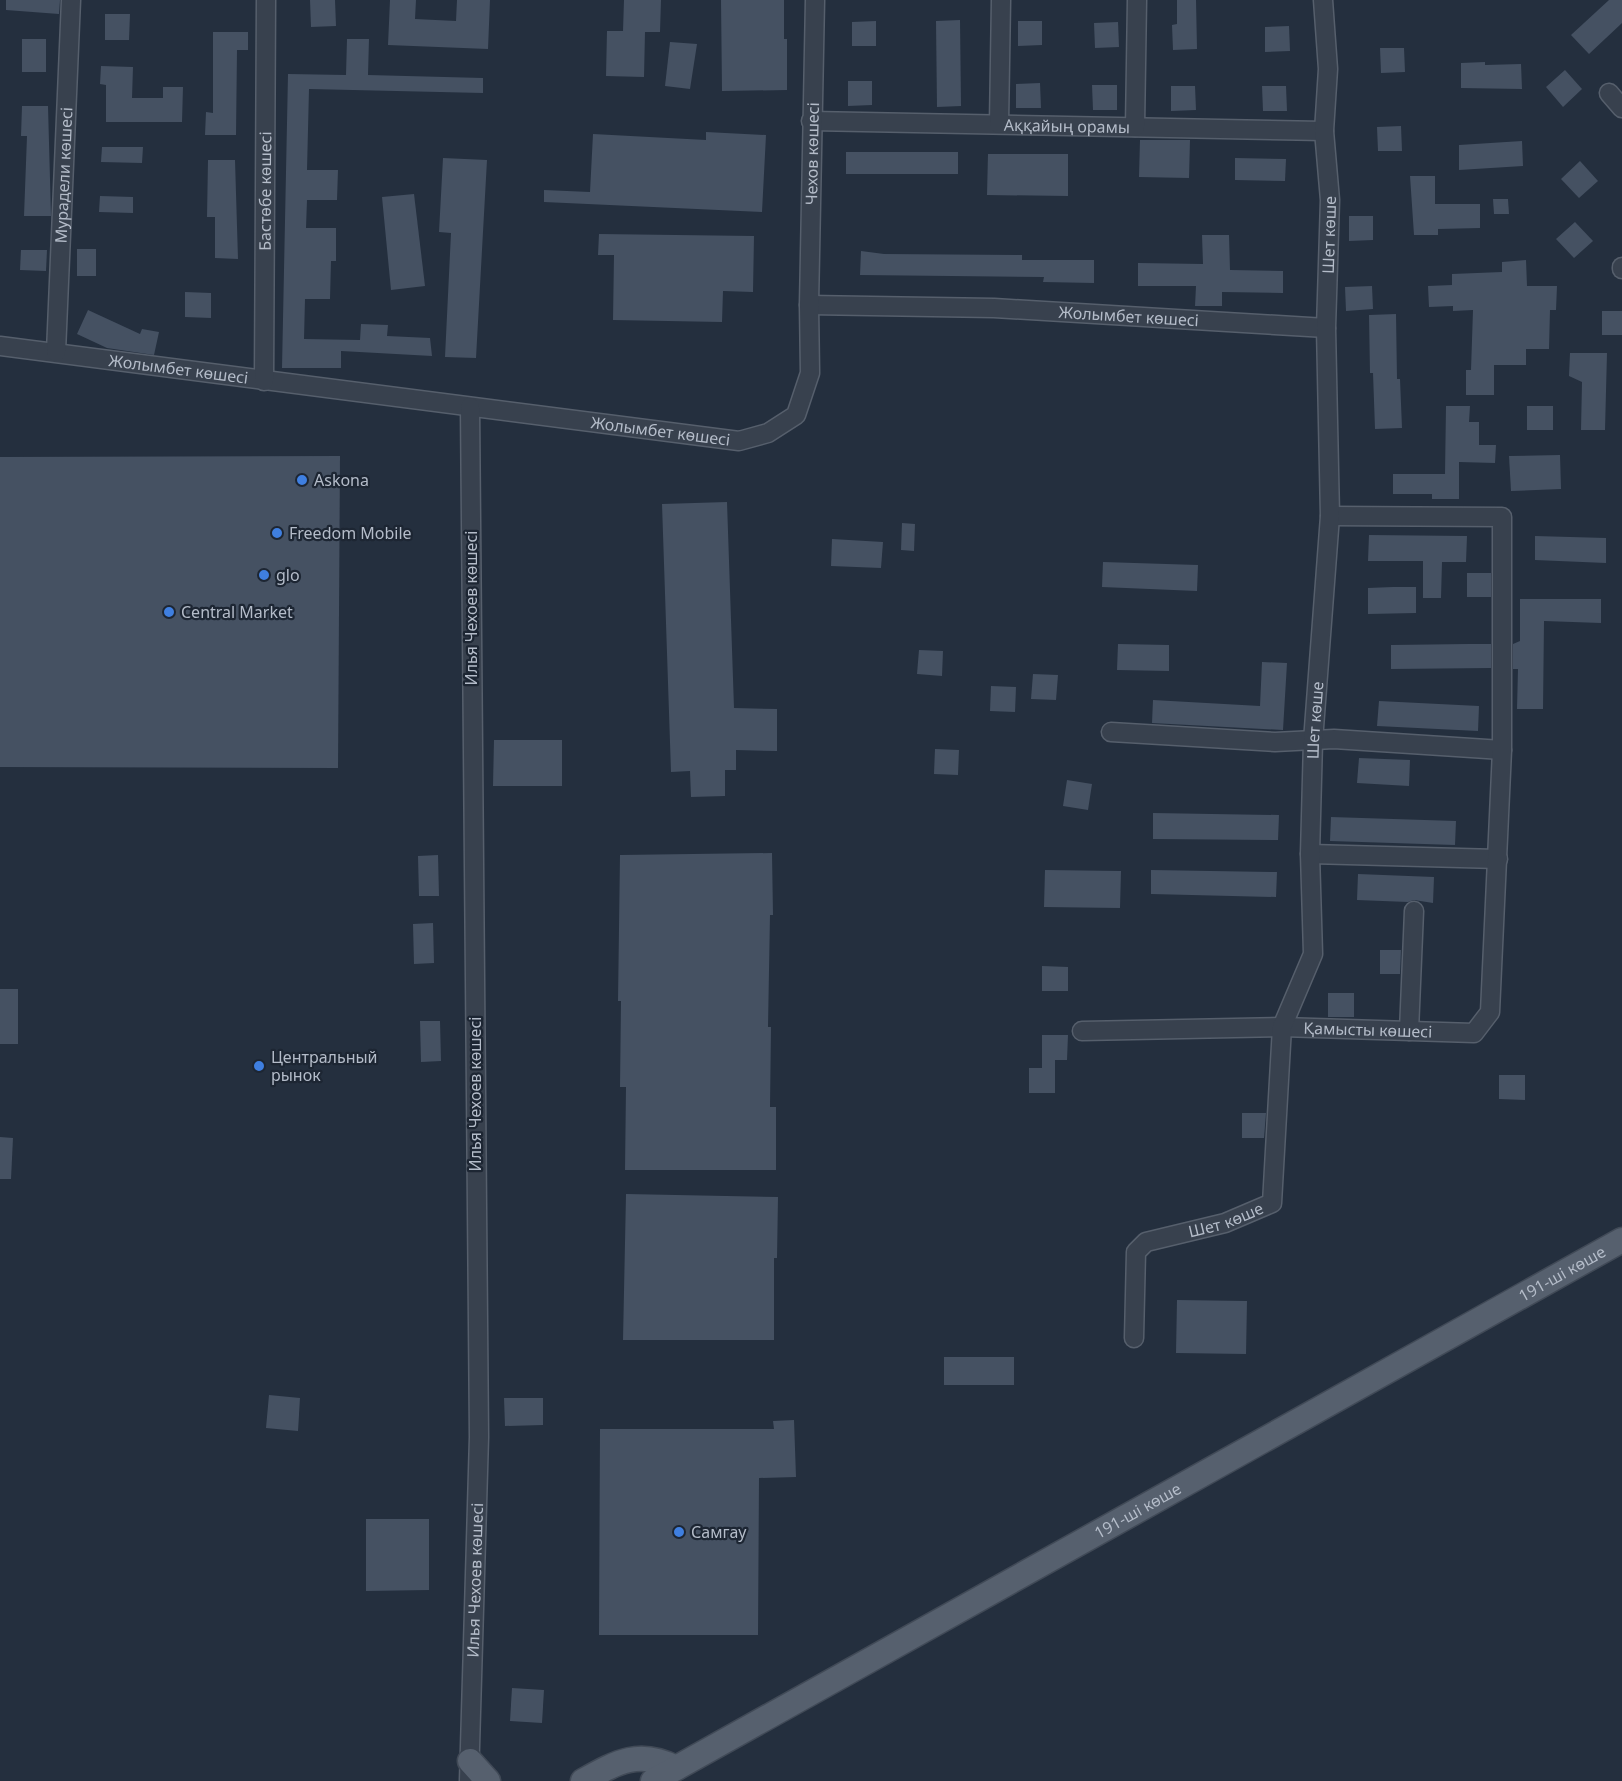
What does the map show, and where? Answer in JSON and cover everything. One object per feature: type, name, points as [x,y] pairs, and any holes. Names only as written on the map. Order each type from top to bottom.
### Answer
[{"type":"main road","name":"191-ші көше","points":[[653,1781],[1622,1240]]},
{"type":"main road","points":[[583,1781],[632,1759],[658,1759],[676,1768]]},
{"type":"main road","points":[[469,1771],[488,1781]]},
{"type":"street","name":"Мурадели көшесі","points":[[56,352],[71,0]]},
{"type":"street","name":"Бастөбе көшесі","points":[[264,381],[266,0]]},
{"type":"street","name":"Чехов көшесі","points":[[809,305],[815,0]]},
{"type":"street","points":[[999,124],[1001,0]]},
{"type":"street","points":[[1135,127],[1137,0]]},
{"type":"street","name":"Шет көше","points":[[1134,1338],[1136,1252],[1146,1242],[1225,1223],[1272,1203],[1282,1027],[1313,954],[1310,854],[1313,741],[1330,516],[1326,328],[1330,200],[1324,131],[1328,69],[1323,0]]},
{"type":"street","points":[[1609,93],[1622,108]]},
{"type":"street","name":"Аққайың орамы","points":[[811,121],[1324,131]]},
{"type":"street","name":"Жолымбет көшесі","points":[[0,346],[740,441],[768,433],[796,415],[805,395],[810,373],[809,305],[994,308],[1326,328]]},
{"type":"street","name":"Илья Чехоев көшесі","points":[[469,1771],[479,1437],[470,407]]},
{"type":"street","name":"Қамысты көшесі","points":[[1082,1031],[1282,1027],[1474,1033],[1490,1012],[1502,750],[1502,517],[1330,516]]},
{"type":"street","points":[[1111,732],[1275,742],[1334,739],[1502,750]]},
{"type":"street","points":[[1310,854],[1498,859]]},
{"type":"street","points":[[1409,1031],[1414,911]]},
{"type":"building","points":[[6,0],[60,0],[59,14],[6,10]]},
{"type":"building","points":[[310,0],[335,0],[336,26],[311,27]]},
{"type":"building","points":[[390,0],[416,0],[415,19],[456,21],[457,0],[490,0],[488,49],[388,45]]},
{"type":"building","points":[[624,0],[661,0],[660,32],[645,32],[644,77],[606,76],[607,31],[623,31]]},
{"type":"building","points":[[721,0],[784,0],[787,90],[722,91]]},
{"type":"building","points":[[1177,0],[1196,0],[1197,49],[1173,50],[1172,25],[1177,24]]},
{"type":"building","points":[[1609,0],[1622,0],[1622,23],[1589,54],[1571,35]]},
{"type":"building","points":[[105,14],[130,14],[129,40],[105,40]]},
{"type":"building","points":[[960,20],[961,106],[937,107],[936,21]]},
{"type":"building","points":[[876,21],[876,46],[852,46],[852,22]]},
{"type":"building","points":[[1018,21],[1042,21],[1042,45],[1018,46]]},
{"type":"building","points":[[1118,22],[1119,47],[1095,48],[1094,23]]},
{"type":"building","points":[[1289,26],[1290,51],[1265,52],[1265,27]]},
{"type":"building","points":[[213,32],[248,32],[248,50],[237,50],[236,135],[205,135],[206,112],[213,113]]},
{"type":"building","points":[[22,39],[46,39],[46,72],[22,72]]},
{"type":"building","points":[[347,39],[369,39],[368,75],[483,78],[483,93],[309,89],[307,170],[338,170],[337,200],[307,200],[306,228],[336,228],[336,261],[331,261],[330,299],[305,299],[304,339],[360,340],[361,324],[388,325],[387,336],[430,338],[432,356],[341,351],[341,368],[282,368],[288,74],[346,75]]},
{"type":"building","points":[[670,42],[697,44],[690,89],[665,86]]},
{"type":"building","points":[[1380,48],[1404,48],[1405,72],[1381,73]]},
{"type":"building","points":[[1485,62],[1485,65],[1521,64],[1522,89],[1461,88],[1461,63]]},
{"type":"building","points":[[101,66],[133,67],[132,98],[163,98],[163,87],[183,87],[182,122],[106,122],[106,85],[100,84]]},
{"type":"building","points":[[1565,70],[1582,89],[1563,107],[1546,87]]},
{"type":"building","points":[[848,81],[872,81],[872,105],[848,106]]},
{"type":"building","points":[[1040,83],[1041,108],[1016,108],[1016,84]]},
{"type":"building","points":[[1092,85],[1117,85],[1117,110],[1093,110]]},
{"type":"building","points":[[1171,86],[1195,86],[1196,110],[1171,111]]},
{"type":"building","points":[[1262,86],[1286,86],[1287,111],[1263,111]]},
{"type":"building","points":[[22,106],[48,106],[51,216],[24,216],[27,136],[21,136]]},
{"type":"building","points":[[1401,126],[1402,151],[1378,151],[1377,127]]},
{"type":"building","points":[[706,132],[766,135],[762,212],[544,202],[544,190],[590,192],[593,134],[706,140]]},
{"type":"building","points":[[1140,140],[1190,140],[1189,178],[1139,177]]},
{"type":"building","points":[[1522,141],[1523,166],[1459,170],[1459,145]]},
{"type":"building","points":[[102,147],[143,147],[142,163],[101,162]]},
{"type":"building","points":[[846,152],[958,152],[958,174],[846,174]]},
{"type":"building","points":[[988,154],[1068,154],[1068,196],[987,195]]},
{"type":"building","points":[[443,158],[487,160],[476,358],[445,357],[451,233],[439,232]]},
{"type":"building","points":[[1235,158],[1286,159],[1285,181],[1235,180]]},
{"type":"building","points":[[208,160],[235,160],[238,259],[215,258],[215,217],[207,217]]},
{"type":"building","points":[[1580,161],[1598,181],[1579,198],[1561,179]]},
{"type":"building","points":[[1410,176],[1435,176],[1435,204],[1480,204],[1480,228],[1438,229],[1438,235],[1414,235]]},
{"type":"building","points":[[414,194],[425,286],[391,290],[382,197]]},
{"type":"building","points":[[100,196],[133,197],[133,213],[99,212]]},
{"type":"building","points":[[1493,199],[1508,199],[1509,214],[1494,214]]},
{"type":"building","points":[[1349,216],[1373,216],[1373,240],[1349,241]]},
{"type":"building","points":[[1575,222],[1593,241],[1574,258],[1556,239]]},
{"type":"building","points":[[599,234],[754,236],[753,292],[723,291],[722,322],[613,320],[614,255],[598,255]]},
{"type":"building","points":[[1202,235],[1229,235],[1230,270],[1283,271],[1283,293],[1222,292],[1222,306],[1195,306],[1196,286],[1138,286],[1138,263],[1203,264]]},
{"type":"building","points":[[77,249],[96,249],[96,276],[77,276]]},
{"type":"building","points":[[21,250],[47,250],[46,271],[20,270]]},
{"type":"building","points":[[861,251],[884,254],[1022,255],[1022,260],[1094,260],[1094,283],[1043,282],[1044,277],[860,275]]},
{"type":"building","points":[[1526,260],[1527,286],[1557,286],[1556,310],[1550,310],[1549,349],[1526,349],[1526,365],[1494,365],[1494,395],[1466,395],[1466,370],[1471,370],[1473,310],[1453,311],[1453,306],[1429,307],[1428,286],[1452,285],[1452,274],[1502,272],[1502,262]]},
{"type":"building","points":[[1372,286],[1373,309],[1346,311],[1345,287]]},
{"type":"building","points":[[185,292],[211,293],[211,318],[185,317]]},
{"type":"building","points":[[88,310],[140,334],[142,329],[159,332],[154,355],[107,348],[77,334]]},
{"type":"building","points":[[1602,311],[1622,311],[1622,335],[1602,335]]},
{"type":"building","points":[[1396,314],[1397,379],[1400,379],[1402,428],[1375,429],[1373,373],[1370,373],[1369,315]]},
{"type":"building","points":[[1570,353],[1607,353],[1605,430],[1581,430],[1582,382],[1569,376]]},
{"type":"building","points":[[1446,406],[1470,406],[1469,422],[1479,422],[1479,445],[1496,445],[1495,463],[1459,462],[1459,499],[1432,499],[1432,494],[1393,494],[1393,474],[1445,474]]},
{"type":"building","points":[[1527,406],[1553,406],[1553,430],[1527,430]]},
{"type":"building","points":[[1560,455],[1561,489],[1511,491],[1509,456]]},
{"type":"building","name":"Central Market","points":[[340,456],[338,768],[0,767],[0,457]]},
{"type":"building","points":[[727,502],[734,708],[777,709],[777,751],[736,750],[736,770],[725,770],[725,796],[691,797],[690,771],[671,772],[662,504]]},
{"type":"building","points":[[902,523],[915,524],[914,551],[901,550]]},
{"type":"building","points":[[1369,535],[1467,536],[1466,562],[1442,562],[1441,598],[1423,598],[1423,561],[1368,561]]},
{"type":"building","points":[[1535,536],[1606,538],[1606,563],[1535,560]]},
{"type":"building","points":[[832,539],[883,542],[881,568],[831,566]]},
{"type":"building","points":[[1103,562],[1198,565],[1197,591],[1102,587]]},
{"type":"building","points":[[1467,573],[1491,573],[1491,597],[1467,597]]},
{"type":"building","points":[[1416,587],[1416,613],[1368,614],[1368,588]]},
{"type":"building","points":[[1520,599],[1601,599],[1601,623],[1544,621],[1543,709],[1517,709],[1518,669],[1513,669],[1513,644],[1520,641]]},
{"type":"building","points":[[1118,644],[1169,645],[1169,671],[1117,670]]},
{"type":"building","points":[[1491,644],[1491,668],[1391,669],[1391,645]]},
{"type":"building","points":[[919,650],[943,651],[942,676],[917,674]]},
{"type":"building","points":[[1262,662],[1287,663],[1283,730],[1152,723],[1153,700],[1260,706]]},
{"type":"building","points":[[1033,674],[1058,675],[1056,700],[1031,699]]},
{"type":"building","points":[[991,686],[1016,687],[1015,712],[990,711]]},
{"type":"building","points":[[1379,701],[1479,706],[1478,731],[1377,726]]},
{"type":"building","points":[[494,740],[562,740],[562,786],[493,786]]},
{"type":"building","points":[[935,749],[959,750],[958,775],[934,774]]},
{"type":"building","points":[[1359,758],[1410,760],[1409,786],[1357,783]]},
{"type":"building","points":[[1067,780],[1092,784],[1088,810],[1063,806]]},
{"type":"building","points":[[1153,813],[1279,815],[1278,840],[1153,839]]},
{"type":"building","points":[[1331,817],[1456,821],[1455,845],[1330,841]]},
{"type":"building","points":[[772,853],[773,915],[770,915],[768,1027],[771,1027],[770,1107],[776,1107],[776,1170],[625,1170],[626,1087],[620,1087],[621,1001],[618,1001],[620,855]]},
{"type":"building","points":[[438,855],[439,896],[419,896],[418,856]]},
{"type":"building","points":[[1045,870],[1121,871],[1120,908],[1044,907]]},
{"type":"building","points":[[1151,870],[1277,872],[1276,897],[1151,894]]},
{"type":"building","points":[[1358,874],[1434,877],[1433,903],[1414,900],[1408,902],[1357,900]]},
{"type":"building","points":[[433,923],[434,963],[414,964],[413,924]]},
{"type":"building","points":[[1380,950],[1401,950],[1400,974],[1380,974]]},
{"type":"building","points":[[1042,966],[1068,967],[1068,991],[1042,991]]},
{"type":"building","points":[[0,989],[18,989],[18,1044],[0,1044]]},
{"type":"building","points":[[1328,993],[1354,993],[1354,1017],[1328,1017]]},
{"type":"building","points":[[420,1021],[440,1021],[441,1061],[421,1062]]},
{"type":"building","points":[[1042,1035],[1068,1035],[1067,1060],[1055,1060],[1055,1093],[1029,1093],[1029,1068],[1042,1068]]},
{"type":"building","points":[[1499,1075],[1525,1075],[1525,1100],[1499,1099]]},
{"type":"building","points":[[1242,1113],[1266,1113],[1264,1138],[1242,1138]]},
{"type":"building","points":[[0,1137],[13,1138],[11,1179],[0,1179]]},
{"type":"building","points":[[626,1194],[778,1197],[777,1258],[774,1258],[774,1340],[623,1340]]},
{"type":"building","points":[[1177,1300],[1247,1301],[1246,1354],[1176,1353]]},
{"type":"building","points":[[944,1357],[1014,1357],[1014,1385],[944,1385]]},
{"type":"building","points":[[269,1395],[300,1398],[298,1431],[266,1428]]},
{"type":"building","points":[[504,1398],[543,1398],[543,1425],[505,1426]]},
{"type":"building","name":"Самгау","points":[[794,1420],[796,1477],[759,1478],[758,1635],[599,1635],[600,1429],[774,1429],[773,1421]]},
{"type":"building","points":[[366,1519],[429,1519],[429,1590],[366,1591]]},
{"type":"building","points":[[512,1688],[544,1690],[542,1723],[510,1721]]},
{"type":"place","name":"Askona","points":[[302,480]]},
{"type":"place","name":"Freedom Mobile","points":[[277,533]]},
{"type":"place","name":"glo","points":[[264,575]]},
{"type":"place","name":"Central Market","points":[[169,612]]},
{"type":"place","name":"Центральный рынок","points":[[259,1066]]},
{"type":"place","name":"Самгау","points":[[679,1532]]}]
